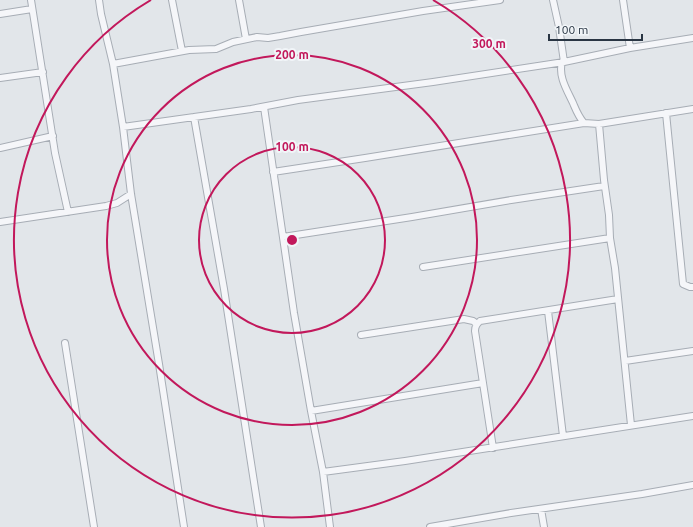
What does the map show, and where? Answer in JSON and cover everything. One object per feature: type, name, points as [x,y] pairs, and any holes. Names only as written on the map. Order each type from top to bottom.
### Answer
[{"type":"street","points":[[31,0],[55,153],[68,212]]},
{"type":"street","points":[[99,0],[113,64],[123,127],[130,194],[159,364],[184,527]]},
{"type":"street","points":[[172,0],[182,51]]},
{"type":"street","points":[[239,0],[246,39]]},
{"type":"street","points":[[113,64],[182,51],[216,49],[233,42],[257,37],[273,37],[423,11],[500,0]]},
{"type":"street","points":[[553,0],[560,27],[564,62],[562,62],[561,66],[562,77],[579,117],[584,123]]},
{"type":"street","points":[[623,0],[630,48]]},
{"type":"street","points":[[0,14],[32,9]]},
{"type":"street","points":[[123,127],[564,62],[630,48],[693,38]]},
{"type":"street","points":[[0,78],[43,72]]},
{"type":"street","points":[[264,107],[294,313],[323,472],[330,527]]},
{"type":"street","points":[[273,172],[584,123],[598,124],[693,108]]},
{"type":"street","points":[[666,113],[683,284],[693,287]]},
{"type":"street","points":[[194,117],[225,297],[261,527]]},
{"type":"street","points":[[598,124],[604,186],[609,215],[610,238],[615,268],[631,426]]},
{"type":"street","points":[[0,148],[53,136]]},
{"type":"street","points":[[283,237],[604,186]]},
{"type":"street","points":[[0,222],[106,206],[117,203],[130,194]]},
{"type":"street","points":[[423,267],[610,238]]},
{"type":"street","points":[[493,448],[475,330],[477,324],[480,321],[618,299]]},
{"type":"street","points":[[548,311],[563,436]]},
{"type":"street","points":[[361,335],[464,319],[473,321],[477,324]]},
{"type":"street","points":[[65,343],[94,527]]},
{"type":"street","points":[[625,361],[693,352]]},
{"type":"street","points":[[311,411],[483,383]]},
{"type":"street","points":[[323,472],[493,448],[693,416]]},
{"type":"street","points":[[430,527],[693,485]]},
{"type":"street","points":[[541,509],[544,527]]}]
